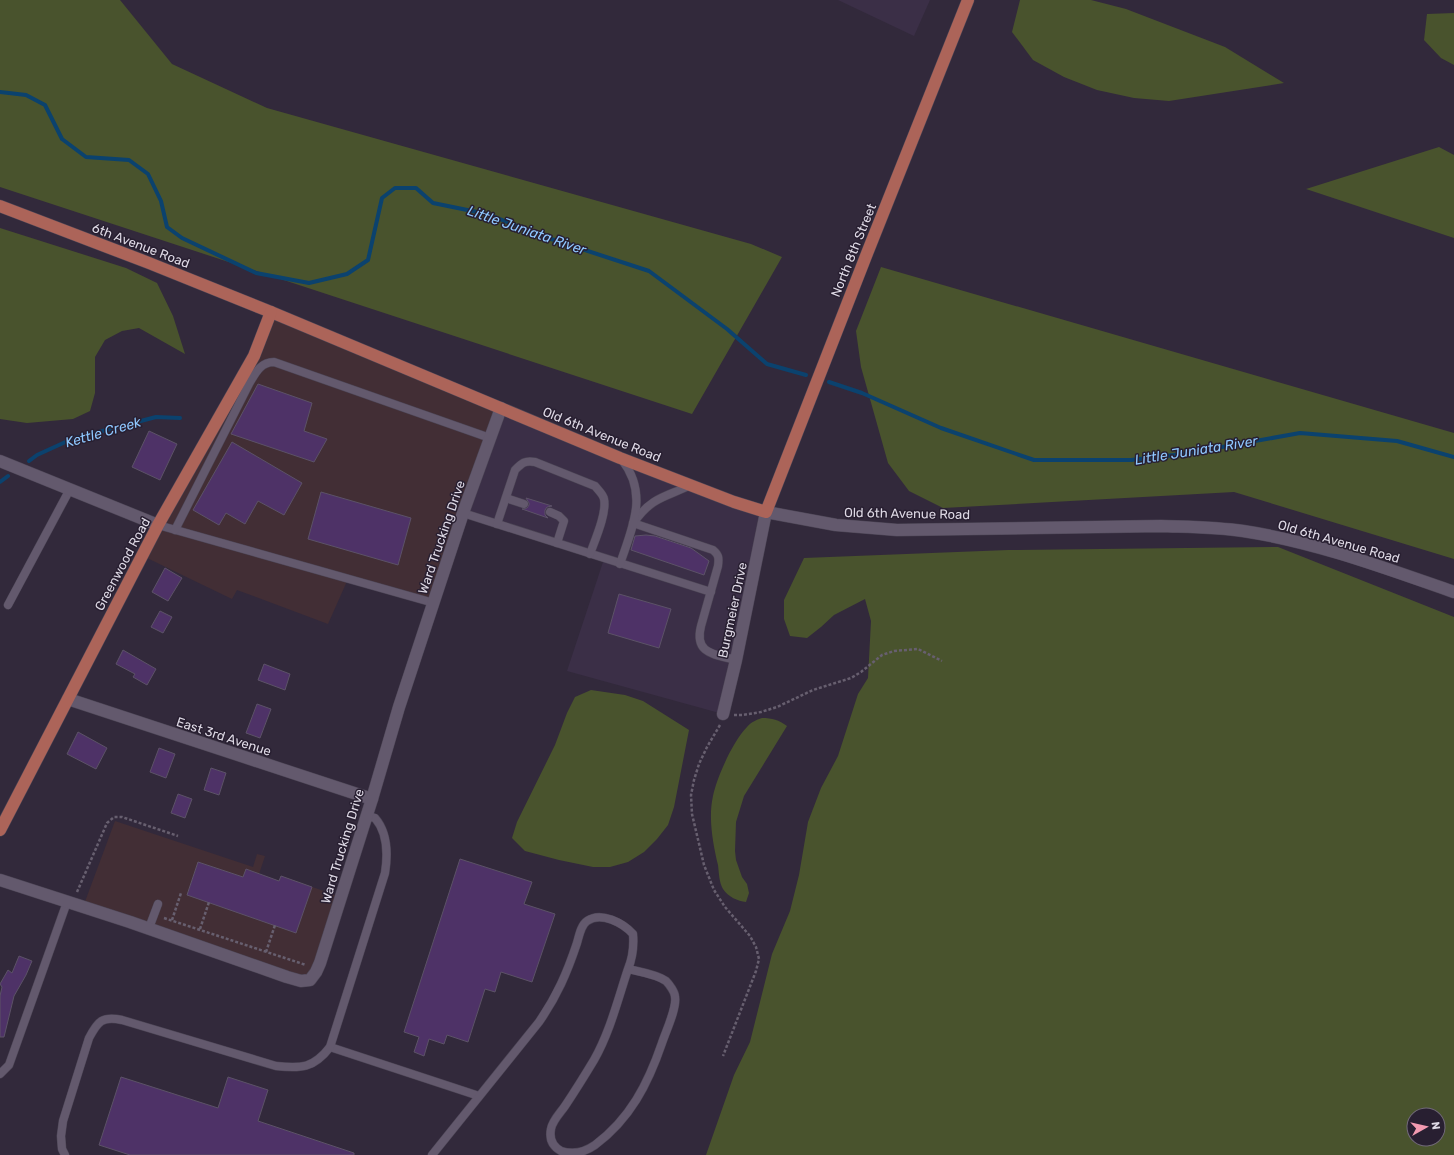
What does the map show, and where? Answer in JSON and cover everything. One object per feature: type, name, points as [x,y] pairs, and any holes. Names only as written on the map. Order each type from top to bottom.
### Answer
[{"type":"main road","name":"North 8th Street","points":[[766,512],[968,0]]},
{"type":"main road","name":"6th Avenue Road","points":[[0,206],[271,312]]},
{"type":"main road","name":"Old 6th Avenue Road","points":[[271,312],[620,458],[734,502],[766,512]]},
{"type":"main road","name":"Greenwood Road","points":[[0,830],[158,525],[254,356],[271,312]]},
{"type":"street","name":"Ward Trucking Drive","points":[[318,969],[372,799],[399,707],[463,513],[501,408]]},
{"type":"street","points":[[0,460],[158,525]]},
{"type":"street","name":"Old 6th Avenue Road","points":[[766,512],[836,525],[896,530],[1161,526],[1204,527],[1242,531],[1316,546],[1454,592]]},
{"type":"street","name":"Burgmeier Drive","points":[[723,714],[736,660],[766,512]]},
{"type":"street","name":"East 3rd Avenue","points":[[68,699],[372,799]]},
{"type":"street","points":[[0,880],[149,928],[301,981],[310,980],[318,969]]},
{"type":"lane","points":[[175,530],[249,384],[258,370],[264,364],[269,362],[274,362],[490,438]]},
{"type":"lane","points":[[620,458],[628,467],[636,490],[637,506],[620,564]]},
{"type":"lane","points":[[497,524],[515,470],[521,463],[527,461],[535,462],[595,486],[601,492],[604,499],[604,509],[590,554]]},
{"type":"lane","points":[[633,523],[655,500],[691,485]]},
{"type":"lane","points":[[8,605],[70,489]]},
{"type":"lane","points":[[506,498],[524,504]]},
{"type":"lane","points":[[550,512],[559,516],[564,521],[557,543]]},
{"type":"lane","points":[[463,513],[710,592]]},
{"type":"lane","points":[[633,523],[713,550],[717,554],[719,559],[718,566],[699,634],[699,642],[704,649],[714,654],[736,660]]},
{"type":"lane","points":[[158,525],[434,603]]},
{"type":"lane","points":[[65,1155],[62,1149],[61,1136],[63,1121],[89,1038],[95,1026],[103,1020],[111,1018],[122,1020],[276,1066],[300,1067],[313,1064],[322,1057],[330,1047],[385,873],[387,849],[382,829],[375,818],[366,816]]},
{"type":"lane","points":[[0,1074],[9,1065],[70,903]]},
{"type":"lane","points":[[149,928],[158,904]]},
{"type":"lane","points":[[432,1155],[550,1007],[562,985],[581,930],[586,921],[595,917],[609,918],[626,926],[633,934],[634,947],[602,1044],[578,1086],[551,1126],[550,1138],[555,1147],[567,1154],[578,1153],[588,1149],[605,1137],[622,1121],[645,1085],[655,1062],[674,1006],[675,996],[666,981],[628,969]]},
{"type":"lane","points":[[330,1047],[479,1096]]},
{"type":"path","points":[[723,1056],[756,971],[758,959],[756,947],[750,936],[725,907],[714,890],[704,865],[692,814],[691,795],[694,780],[699,764],[707,747],[720,726],[723,714],[743,715],[777,707],[813,690],[851,678],[882,655],[894,651],[918,649],[942,661]]},
{"type":"path","points":[[70,903],[107,823],[114,817],[122,817],[178,836]]},
{"type":"path","points":[[172,920],[181,893]]},
{"type":"path","points":[[200,929],[209,902]]},
{"type":"path","points":[[154,914],[318,969]]},
{"type":"path","points":[[266,952],[275,925]]},
{"type":"shaded area","points":[[838,0],[930,0],[914,36]]},
{"type":"shaded area","points":[[275,316],[501,408],[433,603],[348,579],[328,624],[237,590],[232,599],[147,558]]},
{"type":"shaded area","points":[[502,408],[769,517],[723,714],[567,671],[604,559],[463,514]]},
{"type":"shaded area","points":[[115,821],[253,867],[257,854],[265,856],[259,874],[279,881],[281,876],[341,897],[310,980],[83,907]]},
{"type":"green space","points":[[0,0],[120,0],[172,64],[267,108],[751,244],[782,257],[692,414],[0,187]]},
{"type":"green space","points":[[1020,0],[1091,0],[1126,9],[1225,47],[1284,83],[1169,101],[1134,98],[1097,90],[1064,77],[1033,60],[1012,32]]},
{"type":"green space","points":[[1454,13],[1454,65],[1441,58],[1424,40],[1427,14]]},
{"type":"green space","points":[[1439,147],[1454,155],[1454,238],[1306,189]]},
{"type":"green space","points":[[0,228],[126,268],[157,283],[173,316],[185,354],[139,328],[122,331],[105,340],[95,357],[95,393],[90,411],[73,419],[27,423],[0,419]]},
{"type":"green space","points":[[881,267],[1454,433],[1454,559],[1234,492],[943,508],[909,491],[888,463],[861,367],[856,331]]},
{"type":"green space","points":[[1278,547],[1454,617],[1454,1155],[706,1155],[734,1075],[750,1042],[772,954],[790,911],[799,875],[808,822],[821,788],[838,756],[858,694],[868,678],[871,621],[865,599],[834,615],[807,638],[790,636],[784,619],[784,600],[804,558],[1008,550]]},
{"type":"green space","points":[[591,690],[625,695],[643,701],[689,730],[674,807],[668,825],[644,852],[628,862],[610,867],[593,867],[525,851],[512,838],[517,822],[555,745],[567,713],[575,697]]},
{"type":"green space","points":[[762,718],[769,718],[781,722],[787,726],[744,796],[736,822],[736,860],[742,877],[747,884],[749,893],[746,902],[737,900],[723,889],[714,848],[711,813],[713,796],[718,779],[736,741],[750,724]]},
{"type":"building","points":[[258,384],[312,403],[304,431],[327,439],[314,462],[231,434]]},
{"type":"building","points":[[149,431],[177,444],[160,480],[132,467]]},
{"type":"building","points":[[232,442],[302,483],[284,515],[258,501],[245,524],[226,513],[219,525],[193,510]]},
{"type":"building","points":[[321,492],[411,518],[398,565],[308,539]]},
{"type":"building","points":[[526,498],[552,506],[547,507],[545,510],[545,515],[548,518],[522,509],[527,508],[529,505]]},
{"type":"building","points":[[635,536],[655,536],[691,548],[709,561],[704,575],[631,550]]},
{"type":"building","points":[[165,568],[182,578],[168,601],[152,592]]},
{"type":"building","points":[[619,594],[671,609],[659,648],[608,633]]},
{"type":"building","points":[[160,611],[172,617],[163,633],[151,627]]},
{"type":"building","points":[[123,650],[156,669],[147,685],[133,677],[135,674],[116,664]]},
{"type":"building","points":[[264,664],[290,674],[285,690],[258,680]]},
{"type":"building","points":[[257,704],[271,709],[260,738],[246,733]]},
{"type":"building","points":[[78,732],[107,748],[96,769],[67,754]]},
{"type":"building","points":[[159,748],[175,754],[166,778],[150,772]]},
{"type":"building","points":[[211,768],[226,773],[219,795],[204,790]]},
{"type":"building","points":[[178,794],[192,799],[185,818],[171,813]]},
{"type":"building","points":[[460,859],[532,882],[524,904],[555,914],[532,982],[501,972],[495,992],[485,989],[468,1042],[447,1035],[444,1044],[429,1039],[424,1056],[414,1052],[419,1037],[404,1032]]},
{"type":"building","points":[[198,862],[243,877],[246,869],[279,881],[281,876],[312,887],[296,933],[187,895]]},
{"type":"building","points":[[19,956],[32,961],[14,996],[4,1037],[0,1037],[0,996],[2,987],[0,984],[8,970],[12,973]]},
{"type":"building","points":[[121,1077],[218,1108],[228,1077],[268,1090],[258,1121],[354,1153],[354,1155],[130,1155],[99,1145]]},
{"type":"waterway","name":"Little Juniata River","points":[[0,92],[26,95],[45,105],[62,139],[86,157],[129,160],[148,174],[161,201],[167,227],[182,238],[256,273],[309,283],[347,274],[368,260],[382,198],[395,188],[416,188],[433,203],[487,214],[545,237],[649,271],[727,329],[767,364],[806,375]]},
{"type":"waterway","name":"Little Juniata River","points":[[829,382],[862,393],[941,428],[1034,460],[1131,460],[1183,454],[1300,433],[1397,441],[1454,457]]},
{"type":"waterway","name":"Kettle Creek","points":[[29,461],[37,455],[72,439],[156,417],[180,418]]},
{"type":"waterway","name":"Kettle Creek","points":[[0,482],[8,476]]}]
